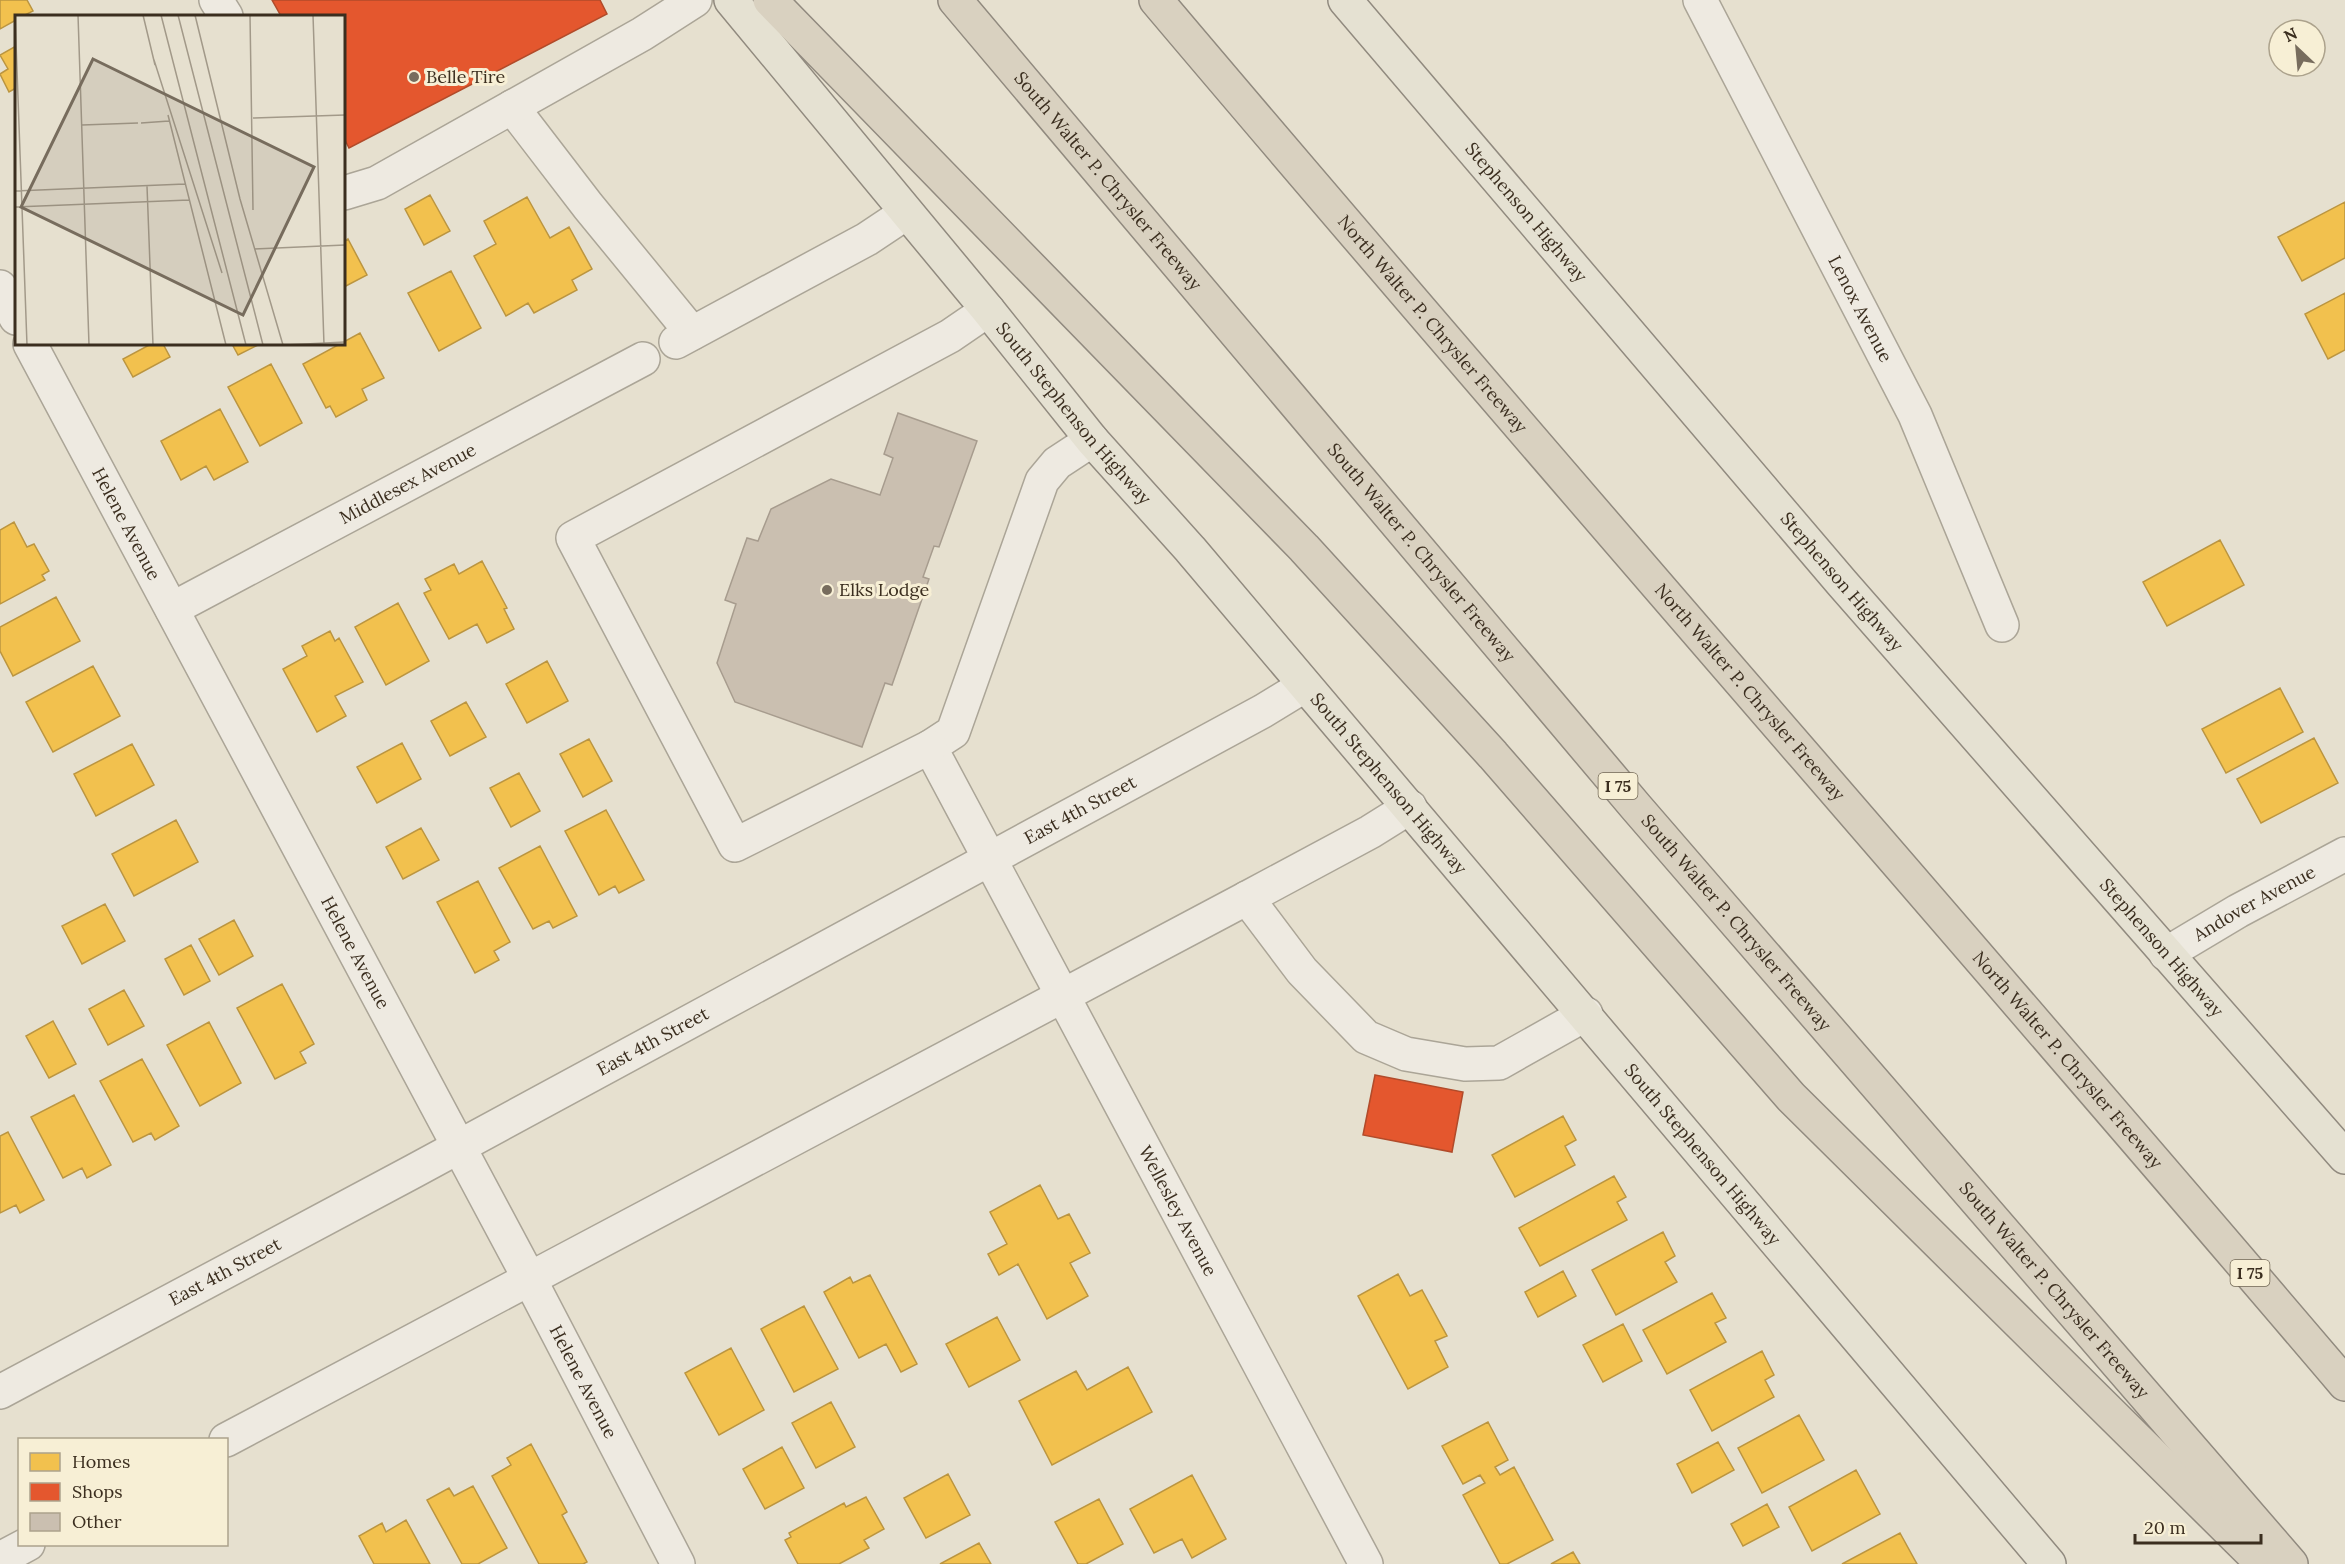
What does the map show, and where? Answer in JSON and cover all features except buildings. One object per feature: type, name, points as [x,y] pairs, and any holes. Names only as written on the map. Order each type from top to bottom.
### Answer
[{"type":"highway","points":[[770,0],[1304,548],[1493,755],[1791,1097],[2263,1564]]},
{"type":"highway","name":"South Walter P. Chrysler Freeway","points":[[955,0],[1636,807],[2291,1564]]},
{"type":"highway","name":"North Walter P. Chrysler Freeway","points":[[1156,0],[1718,657],[2345,1384]]},
{"type":"main road","name":"South Stephenson Highway","points":[[731,0],[988,310],[1092,440],[1190,549],[1304,686],[1410,807],[2049,1564]]},
{"type":"main road","name":"Stephenson Highway","points":[[1345,0],[1835,574],[2345,1157]]},
{"type":"street","points":[[216,0],[225,15]]},
{"type":"street","points":[[345,193],[377,183],[642,34],[694,0]]},
{"type":"street","name":"Lenox Avenue","points":[[1700,0],[1915,415],[2002,625]]},
{"type":"street","points":[[512,107],[588,206],[684,338],[867,239],[906,213]]},
{"type":"street","points":[[0,287],[15,316]]},
{"type":"street","points":[[988,310],[950,336],[573,538],[735,846],[930,747],[953,732],[1042,481],[1057,463],[1092,440]]},
{"type":"street","name":"Helene Avenue","points":[[31,345],[529,1278],[678,1564]]},
{"type":"street","name":"Middlesex Avenue","points":[[172,609],[643,358]]},
{"type":"street","name":"East 4th Street","points":[[0,1392],[989,860],[1263,711],[1304,686]]},
{"type":"street","name":"Wellesley Avenue","points":[[930,747],[1366,1564]]},
{"type":"street","points":[[228,1439],[1062,994],[1247,898],[1410,807]]},
{"type":"street","name":"Andover Avenue","points":[[2166,954],[2227,917],[2345,854]]},
{"type":"street","points":[[1247,898],[1302,971],[1366,1037],[1406,1054],[1465,1064],[1499,1062],[1586,1014]]},
{"type":"place","name":"Belle Tire","points":[[414,77]]},
{"type":"place","name":"Elks Lodge","points":[[827,590]]}]
